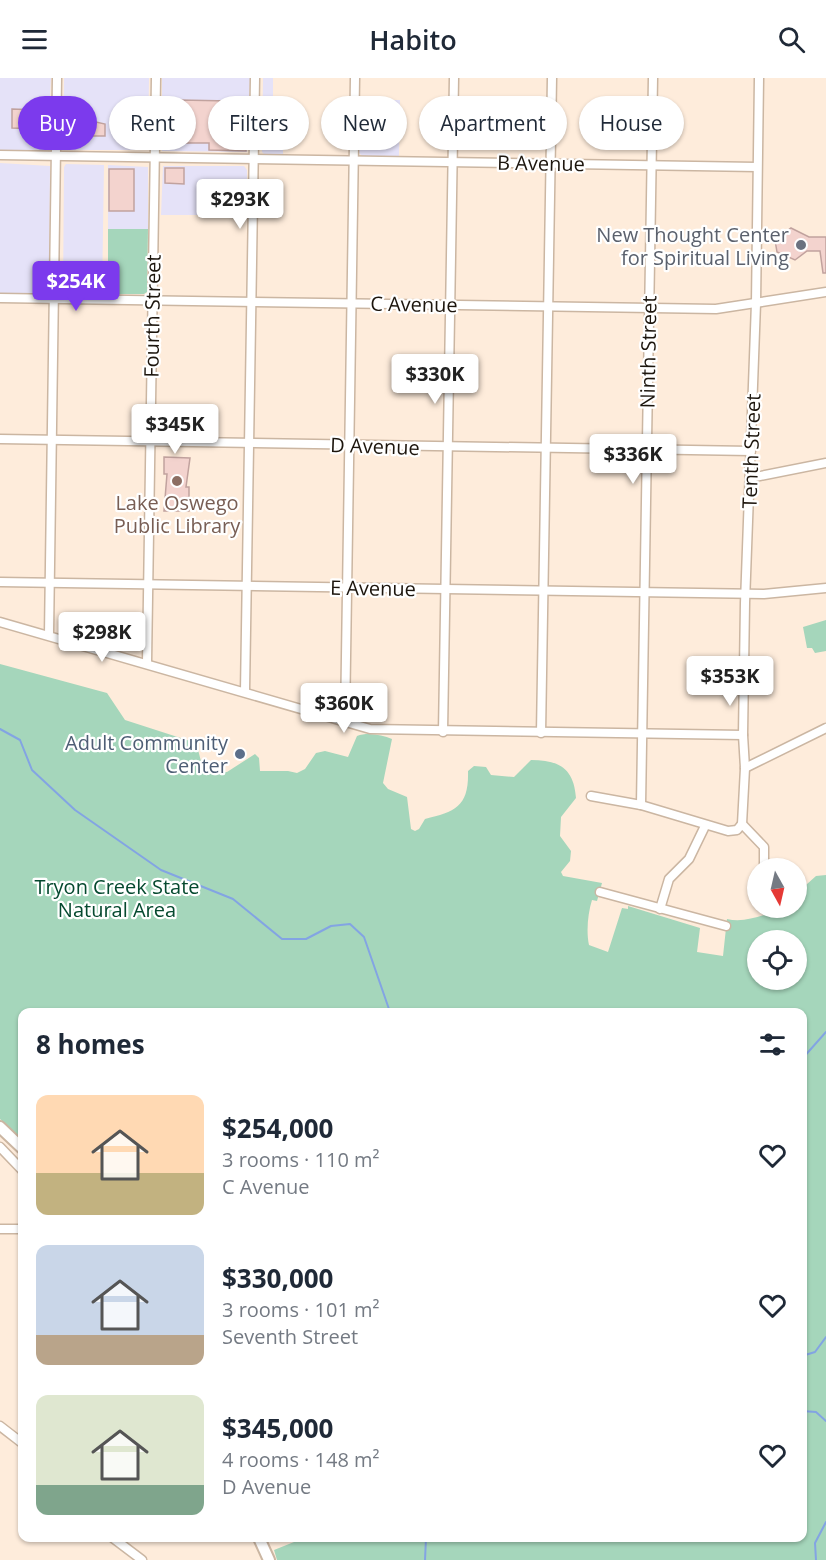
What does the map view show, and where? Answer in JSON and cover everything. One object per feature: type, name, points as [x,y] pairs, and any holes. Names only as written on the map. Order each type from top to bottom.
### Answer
[{"type":"main road","points":[[0,1126],[18,1144]]},
{"type":"main road","points":[[261,1542],[269,1560]]},
{"type":"street","points":[[49,634],[57,78]]},
{"type":"street","name":"Fourth Street","points":[[147,662],[156,78]]},
{"type":"street","points":[[245,691],[255,78]]},
{"type":"street","points":[[345,721],[355,78]]},
{"type":"street","points":[[443,732],[454,78]]},
{"type":"street","points":[[541,733],[552,78]]},
{"type":"street","name":"Ninth Street","points":[[641,805],[653,78]]},
{"type":"street","name":"Tenth Street","points":[[742,824],[745,768],[743,735],[746,594],[756,303],[759,78]]},
{"type":"street","name":"B Avenue","points":[[0,155],[757,166]]},
{"type":"street","name":"C Avenue","points":[[0,298],[716,309],[826,292]]},
{"type":"street","name":"D Avenue","points":[[0,440],[250,444],[349,443],[751,452]]},
{"type":"street","points":[[750,478],[826,463]]},
{"type":"street","name":"E Avenue","points":[[0,582],[746,594],[826,588]]},
{"type":"street","points":[[0,622],[49,634],[378,730],[743,735]]},
{"type":"street","points":[[745,768],[826,728]]},
{"type":"street","points":[[591,796],[641,805],[705,826],[732,831],[742,824],[764,847],[764,858]]},
{"type":"street","points":[[660,909],[669,879],[689,860],[705,826]]},
{"type":"street","points":[[600,892],[726,926]]},
{"type":"street","points":[[0,1147],[18,1166]]},
{"type":"street","points":[[0,1229],[18,1229]]},
{"type":"street","points":[[0,1426],[18,1437]]},
{"type":"street","points":[[118,1542],[142,1560]]},
{"type":"shaded area","points":[[0,78],[51,78],[50,96],[18,96],[18,150],[0,150]]},
{"type":"shaded area","points":[[64,78],[149,78],[149,96],[109,96],[109,150],[97,150],[97,96],[64,96]]},
{"type":"shaded area","points":[[162,78],[250,78],[249,96],[208,96],[208,150],[247,150],[247,152],[162,151],[196,150],[196,96],[162,96]]},
{"type":"shaded area","points":[[263,78],[273,78],[273,96],[263,96]]},
{"type":"shaded area","points":[[262,150],[283,150],[283,154],[264,154]]},
{"type":"shaded area","points":[[359,150],[399,150],[399,156],[362,156]]},
{"type":"shaded area","points":[[0,163],[50,166],[49,293],[46,295],[0,294]]},
{"type":"shaded area","points":[[66,164],[104,165],[102,296],[63,295],[64,167]]},
{"type":"shaded area","points":[[108,165],[148,167],[148,229],[108,229]]},
{"type":"shaded area","points":[[163,166],[244,166],[247,170],[247,185],[201,184],[201,215],[161,215]]},
{"type":"green space","points":[[108,229],[148,229],[147,292],[144,294],[111,294],[108,291]]},
{"type":"green space","points":[[826,620],[826,651],[815,653],[812,648],[807,648],[803,627]]},
{"type":"green space","name":"Tryon Creek State Natural Area","points":[[0,664],[107,693],[125,720],[190,741],[197,746],[202,765],[209,773],[227,772],[255,754],[259,758],[260,771],[297,773],[305,769],[316,753],[325,751],[348,757],[357,736],[375,734],[392,739],[383,783],[388,789],[407,797],[411,829],[415,831],[425,819],[458,806],[466,792],[468,771],[474,766],[486,767],[491,775],[514,777],[531,760],[557,764],[569,773],[576,798],[561,817],[560,836],[571,851],[570,861],[561,872],[563,876],[602,883],[597,901],[592,900],[588,940],[589,945],[608,952],[622,908],[628,909],[628,906],[700,928],[697,952],[723,956],[727,919],[807,918],[807,884],[816,876],[826,875],[826,1560],[277,1560],[274,1550],[294,1542],[807,1542],[807,1008],[18,1008],[18,1136],[0,1119]]},
{"type":"building","points":[[196,100],[208,101],[208,143],[196,143]]},
{"type":"building","points":[[12,109],[18,109],[18,128],[12,128]]},
{"type":"building","points":[[97,122],[105,124],[105,136],[97,136]]},
{"type":"building","points":[[165,168],[184,168],[184,184],[165,183]]},
{"type":"building","points":[[109,169],[134,169],[134,211],[109,211]]},
{"type":"building","name":"New Thought Center for Spiritual Living","points":[[791,228],[809,237],[826,237],[826,273],[823,273],[820,251],[807,251],[795,260],[777,252],[775,240]]},
{"type":"building","name":"Lake Oswego Public Library","points":[[164,457],[190,458],[186,487],[189,487],[189,511],[164,511],[167,474],[164,474]]},
{"type":"waterway","points":[[0,729],[20,740],[32,770],[75,810],[161,870],[233,899],[282,939],[306,939],[331,926],[350,924],[364,937],[389,1008]]},
{"type":"waterway","points":[[807,1053],[826,1032]]},
{"type":"waterway","points":[[807,1354],[815,1352],[826,1337]]},
{"type":"waterway","points":[[807,1411],[816,1412],[826,1421]]},
{"type":"waterway","points":[[816,1560],[815,1543],[826,1522]]},
{"type":"waterway","points":[[425,1560],[426,1542]]},
{"type":"place","name":"New Thought Center for Spiritual Living","points":[[801,245]]},
{"type":"place","name":"Lake Oswego Public Library","points":[[177,481]]},
{"type":"place","name":"Adult Community Center","points":[[240,754]]}]
